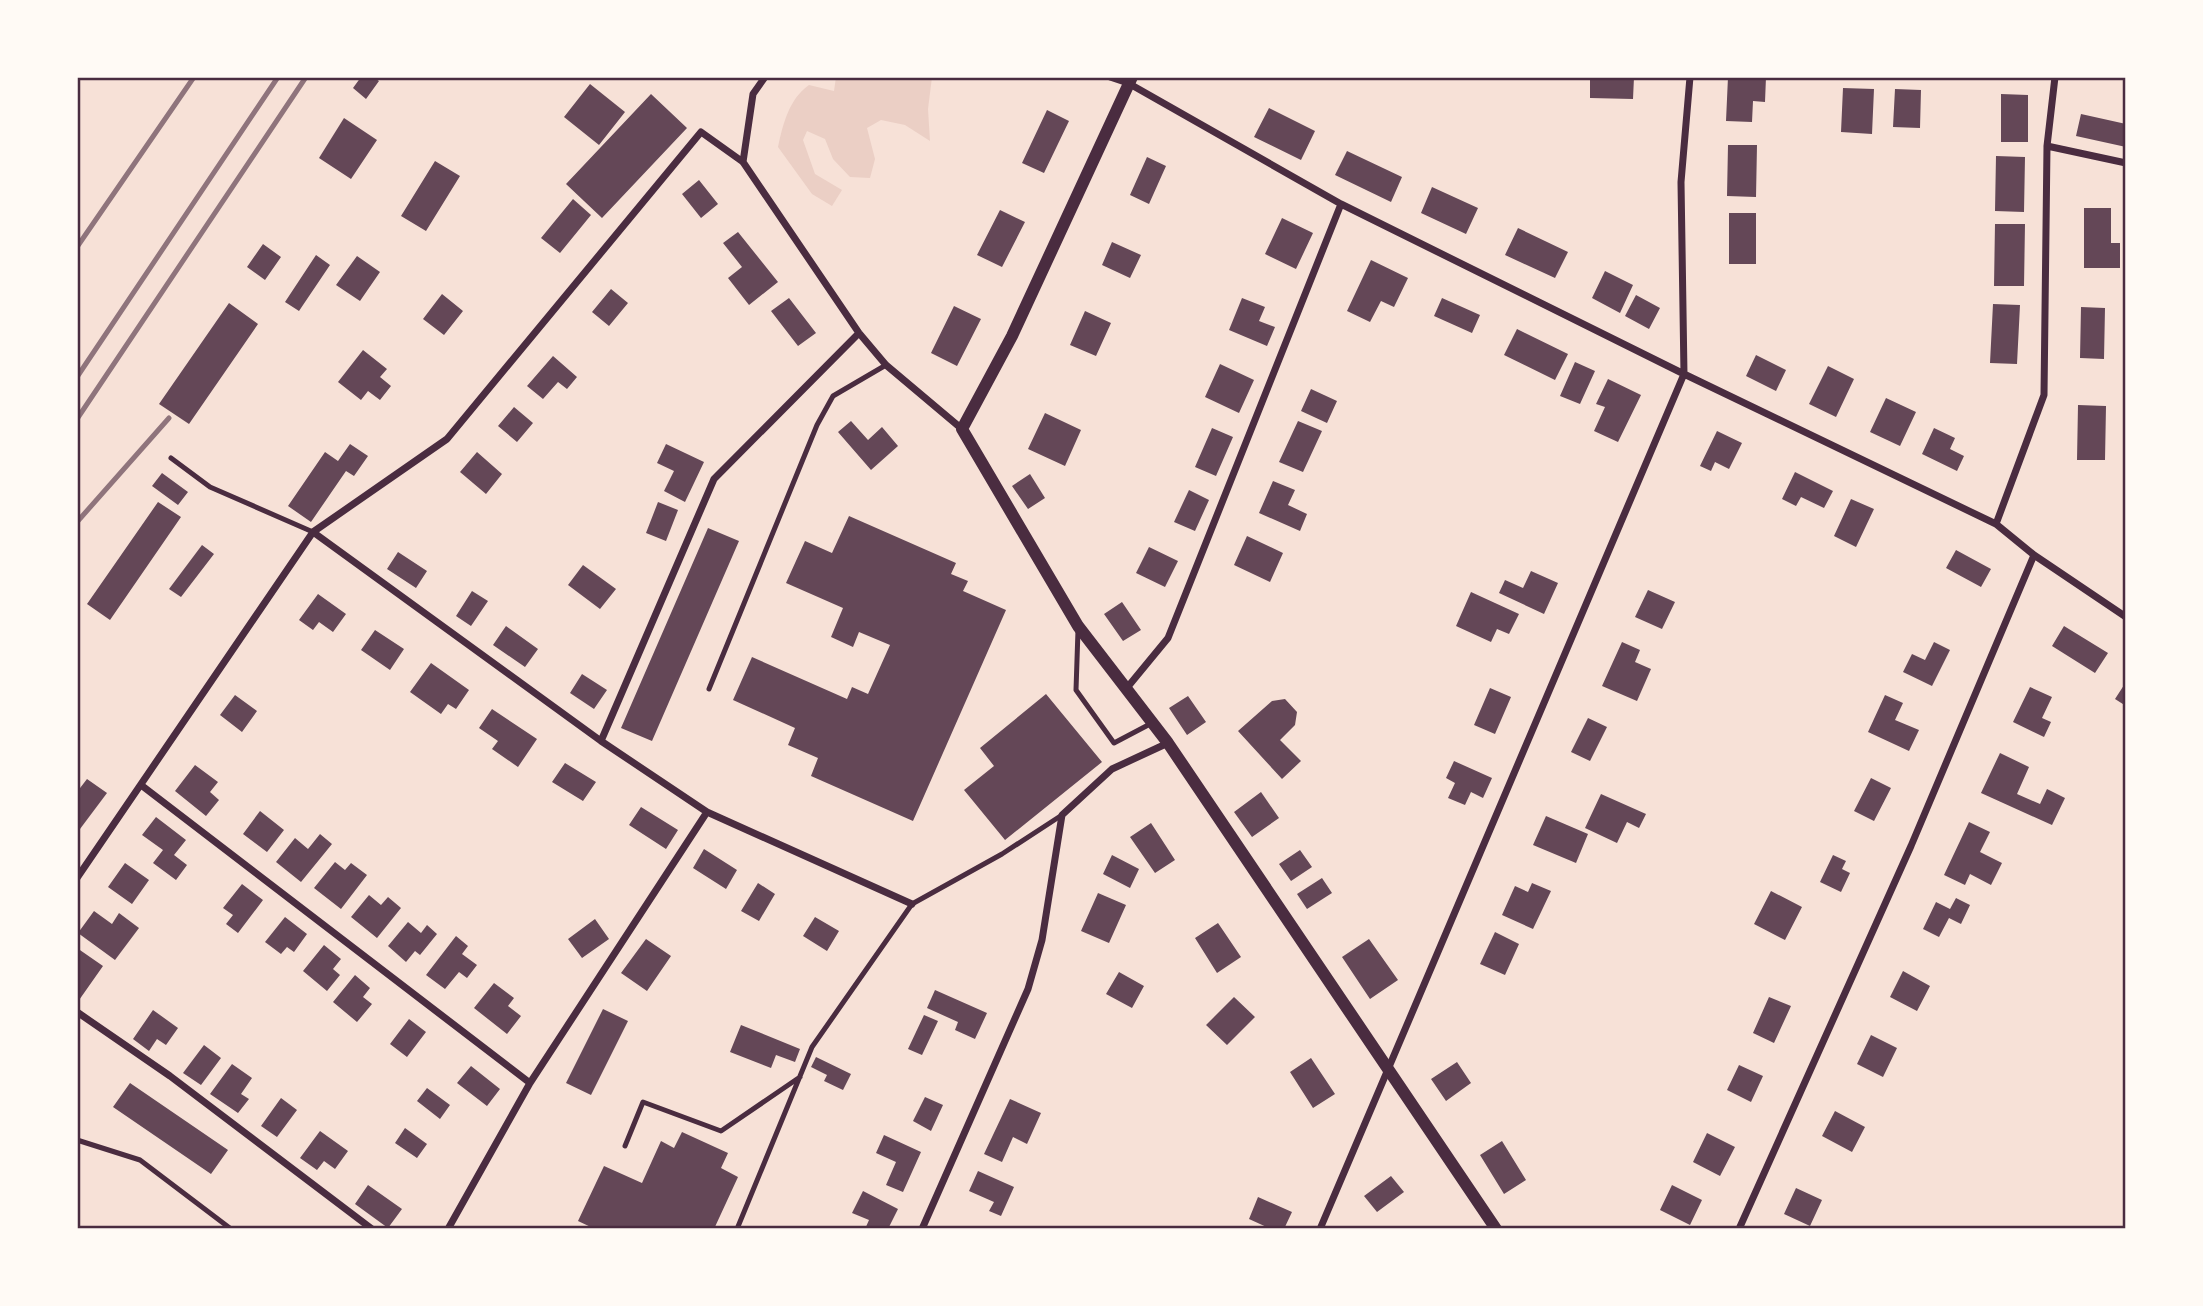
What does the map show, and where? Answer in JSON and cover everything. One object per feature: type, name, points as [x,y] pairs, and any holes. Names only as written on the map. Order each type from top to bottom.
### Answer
[{"type":"street","points":[[743,162],[752,94],[765,77]]},
{"type":"street","points":[[1110,77],[1130,80],[1341,204],[1684,374],[1996,524],[2034,555],[2126,617]]},
{"type":"street","points":[[1320,1229],[1390,1070],[1684,374],[1681,182],[1690,77]]},
{"type":"street","points":[[1996,524],[2044,395],[2047,146],[2055,77]]},
{"type":"street","points":[[962,429],[1012,336],[1130,80]]},
{"type":"street","points":[[77,878],[313,532],[447,439],[701,132],[743,162],[859,333],[886,365],[962,429],[1078,626],[1168,743],[1496,1229]]},
{"type":"street","points":[[2047,146],[2126,163]]},
{"type":"street","points":[[1126,689],[1168,638],[1341,204]]},
{"type":"street","points":[[601,741],[714,478],[859,333]]},
{"type":"street","points":[[313,532],[601,741],[707,811],[912,904]]},
{"type":"street","points":[[1739,1229],[1911,846],[2034,555]]},
{"type":"street","points":[[922,1229],[1028,989],[1042,940],[1062,815],[1112,769],[1168,743]]},
{"type":"street","points":[[141,785],[530,1083]]},
{"type":"street","points":[[448,1229],[530,1083],[707,811]]},
{"type":"street","points":[[77,1012],[170,1076],[372,1229]]},
{"type":"lane","points":[[709,689],[828,405],[833,396],[886,365]]},
{"type":"lane","points":[[171,458],[210,487],[313,532]]},
{"type":"lane","points":[[1078,626],[1076,690],[1114,743],[1153,722]]},
{"type":"lane","points":[[737,1229],[812,1047],[912,904],[1002,854],[1062,815]]},
{"type":"lane","points":[[625,1146],[643,1102],[721,1131],[800,1077]]},
{"type":"lane","points":[[77,1140],[140,1160],[231,1229]]},
{"type":"shaded area","points":[[836,77],[932,77],[928,109],[930,141],[905,125],[881,120],[867,128],[875,159],[870,178],[850,177],[833,159],[825,139],[807,131],[803,140],[815,174],[842,190],[832,206],[812,194],[778,147],[785,121],[796,97],[809,85],[834,91]]},
{"type":"building","points":[[361,77],[373,77],[379,81],[366,99],[353,88]]},
{"type":"building","points":[[1590,77],[1634,77],[1633,99],[1590,98]]},
{"type":"building","points":[[1728,77],[1766,77],[1765,102],[1753,101],[1752,122],[1726,121]]},
{"type":"building","points":[[590,84],[625,112],[599,145],[564,117]]},
{"type":"building","points":[[1843,88],[1874,89],[1872,134],[1841,132]]},
{"type":"building","points":[[1895,89],[1921,90],[1920,128],[1893,127]]},
{"type":"building","points":[[651,94],[687,128],[602,218],[566,184]]},
{"type":"building","points":[[2001,94],[2028,95],[2028,142],[2001,142]]},
{"type":"building","points":[[1269,108],[1315,131],[1301,160],[1254,137]]},
{"type":"building","points":[[1047,110],[1069,121],[1044,173],[1022,163]]},
{"type":"building","points":[[2081,114],[2126,124],[2126,147],[2076,136]]},
{"type":"building","points":[[344,118],[377,140],[351,179],[319,158]]},
{"type":"building","points":[[1728,145],[1757,145],[1756,197],[1727,196]]},
{"type":"building","points":[[1347,151],[1402,177],[1391,202],[1335,175]]},
{"type":"building","points":[[1996,156],[2025,157],[2024,212],[1995,211]]},
{"type":"building","points":[[1147,157],[1166,166],[1149,204],[1130,195]]},
{"type":"building","points":[[435,161],[460,176],[426,231],[401,216]]},
{"type":"building","points":[[699,180],[718,204],[701,218],[682,194]]},
{"type":"building","points":[[1432,187],[1478,208],[1466,234],[1421,213]]},
{"type":"building","points":[[573,199],[591,215],[560,253],[541,238]]},
{"type":"building","points":[[2084,208],[2111,208],[2111,243],[2120,243],[2120,268],[2084,268]]},
{"type":"building","points":[[1000,210],[1025,222],[1002,267],[977,255]]},
{"type":"building","points":[[1729,213],[1756,213],[1756,264],[1729,264]]},
{"type":"building","points":[[1282,218],[1313,233],[1296,269],[1265,254]]},
{"type":"building","points":[[1995,224],[2025,224],[2024,286],[1994,286]]},
{"type":"building","points":[[1518,228],[1568,252],[1555,278],[1505,255]]},
{"type":"building","points":[[738,232],[778,282],[749,305],[728,278],[742,267],[723,243]]},
{"type":"building","points":[[1112,242],[1141,255],[1130,278],[1102,265]]},
{"type":"building","points":[[263,244],[281,257],[265,280],[247,267]]},
{"type":"building","points":[[316,255],[330,265],[299,311],[285,302]]},
{"type":"building","points":[[357,256],[380,272],[360,301],[336,285]]},
{"type":"building","points":[[1371,260],[1408,278],[1394,307],[1381,301],[1370,322],[1347,311]]},
{"type":"building","points":[[1605,271],[1633,285],[1620,313],[1592,298]]},
{"type":"building","points":[[611,289],[628,303],[609,326],[592,312]]},
{"type":"building","points":[[442,294],[463,311],[444,335],[423,319]]},
{"type":"building","points":[[1636,295],[1660,308],[1649,329],[1625,316]]},
{"type":"building","points":[[789,298],[816,333],[798,346],[771,311]]},
{"type":"building","points":[[1242,298],[1265,307],[1259,321],[1275,327],[1267,346],[1229,330]]},
{"type":"building","points":[[1442,298],[1480,315],[1472,333],[1434,316]]},
{"type":"building","points":[[229,303],[258,324],[189,424],[159,404]]},
{"type":"building","points":[[1993,304],[2020,305],[2017,364],[1990,363]]},
{"type":"building","points":[[954,306],[981,319],[957,366],[931,353]]},
{"type":"building","points":[[2081,307],[2105,308],[2104,359],[2080,358]]},
{"type":"building","points":[[1085,311],[1111,323],[1096,356],[1070,345]]},
{"type":"building","points":[[1517,329],[1568,354],[1555,380],[1504,355]]},
{"type":"building","points":[[363,350],[387,369],[380,377],[391,386],[380,400],[368,391],[361,400],[338,382]]},
{"type":"building","points":[[1756,355],[1786,370],[1776,391],[1746,376]]},
{"type":"building","points":[[553,356],[577,377],[567,389],[558,382],[543,399],[527,386]]},
{"type":"building","points":[[1575,362],[1595,371],[1580,404],[1560,396]]},
{"type":"building","points":[[1220,364],[1254,380],[1239,413],[1205,397]]},
{"type":"building","points":[[1828,366],[1854,379],[1836,417],[1809,404]]},
{"type":"building","points":[[1608,379],[1641,395],[1618,442],[1594,431],[1605,407],[1596,404]]},
{"type":"building","points":[[1311,389],[1337,401],[1327,423],[1301,411]]},
{"type":"building","points":[[1886,398],[1916,412],[1900,446],[1870,432]]},
{"type":"building","points":[[2078,405],[2106,406],[2105,460],[2077,460]]},
{"type":"building","points":[[514,407],[533,423],[517,442],[498,426]]},
{"type":"building","points":[[1045,413],[1081,430],[1065,466],[1028,449]]},
{"type":"building","points":[[851,421],[868,440],[882,427],[898,446],[871,470],[838,432]]},
{"type":"building","points":[[1298,421],[1322,431],[1303,472],[1279,462]]},
{"type":"building","points":[[1212,428],[1233,437],[1216,476],[1195,467]]},
{"type":"building","points":[[1934,428],[1955,438],[1950,449],[1964,456],[1957,471],[1922,454]]},
{"type":"building","points":[[1717,431],[1742,443],[1729,469],[1715,462],[1711,471],[1700,466]]},
{"type":"building","points":[[350,444],[368,456],[354,476],[346,471],[311,522],[288,506],[325,452],[338,461]]},
{"type":"building","points":[[666,444],[704,462],[685,502],[664,491],[674,471],[657,463]]},
{"type":"building","points":[[477,452],[502,474],[486,494],[460,472]]},
{"type":"building","points":[[1795,472],[1833,491],[1824,508],[1801,497],[1796,506],[1782,499]]},
{"type":"building","points":[[162,473],[188,492],[178,505],[152,486]]},
{"type":"building","points":[[1030,474],[1045,498],[1028,509],[1012,486]]},
{"type":"building","points":[[1273,481],[1295,490],[1288,505],[1307,514],[1300,531],[1259,513]]},
{"type":"building","points":[[1189,490],[1209,500],[1195,531],[1174,522]]},
{"type":"building","points":[[1851,499],[1874,509],[1856,547],[1834,536]]},
{"type":"building","points":[[158,502],[181,517],[110,620],[87,604]]},
{"type":"building","points":[[658,502],[678,510],[666,541],[646,533]]},
{"type":"building","points":[[849,516],[956,563],[951,574],[968,581],[963,591],[1006,610],[913,821],[811,776],[818,758],[788,745],[795,728],[733,700],[752,657],[847,699],[852,687],[868,694],[890,645],[859,632],[853,647],[831,637],[843,608],[786,583],[805,541],[832,553]]},
{"type":"building","points":[[708,528],[739,541],[652,741],[621,728]]},
{"type":"building","points":[[1247,536],[1283,553],[1270,582],[1234,565]]},
{"type":"building","points":[[202,545],[214,554],[181,597],[169,589]]},
{"type":"building","points":[[1149,547],[1178,561],[1165,587],[1136,573]]},
{"type":"building","points":[[1956,550],[1991,569],[1981,587],[1946,568]]},
{"type":"building","points":[[398,552],[427,571],[416,588],[387,569]]},
{"type":"building","points":[[583,565],[616,589],[600,609],[568,585]]},
{"type":"building","points":[[1531,571],[1558,583],[1544,614],[1499,593],[1505,580],[1523,588]]},
{"type":"building","points":[[1648,590],[1675,602],[1662,629],[1635,617]]},
{"type":"building","points":[[472,591],[488,601],[471,626],[456,616]]},
{"type":"building","points":[[1471,592],[1519,614],[1509,634],[1497,629],[1491,642],[1456,626]]},
{"type":"building","points":[[318,594],[346,614],[333,632],[319,622],[313,630],[299,620]]},
{"type":"building","points":[[1122,602],[1141,630],[1123,641],[1104,614]]},
{"type":"building","points":[[506,626],[538,649],[525,667],[493,645]]},
{"type":"building","points":[[2064,626],[2108,653],[2095,673],[2052,646]]},
{"type":"building","points":[[375,630],[404,649],[390,670],[361,650]]},
{"type":"building","points":[[1622,642],[1640,650],[1635,662],[1651,669],[1637,701],[1602,686]]},
{"type":"building","points":[[1934,642],[1950,650],[1932,686],[1903,672],[1912,654],[1925,660]]},
{"type":"building","points":[[431,663],[469,690],[456,709],[448,704],[441,714],[410,692]]},
{"type":"building","points":[[582,674],[607,690],[594,709],[570,693]]},
{"type":"building","points":[[2126,682],[2126,706],[2115,699]]},
{"type":"building","points":[[2030,687],[2052,697],[2042,718],[2051,722],[2044,737],[2013,722]]},
{"type":"building","points":[[1490,688],[1511,697],[1495,734],[1474,725]]},
{"type":"building","points":[[1046,694],[1102,762],[1005,840],[964,790],[994,766],[980,748]]},
{"type":"building","points":[[235,695],[257,711],[242,732],[220,715]]},
{"type":"building","points":[[1885,695],[1903,703],[1895,720],[1919,730],[1909,751],[1868,732]]},
{"type":"building","points":[[1188,696],[1206,722],[1187,735],[1169,708]]},
{"type":"building","points":[[1285,699],[1297,712],[1295,725],[1280,740],[1301,761],[1282,779],[1238,731],[1272,701]]},
{"type":"building","points":[[492,709],[537,739],[518,767],[492,749],[498,741],[479,728]]},
{"type":"building","points":[[1588,718],[1607,727],[1590,761],[1571,752]]},
{"type":"building","points":[[2000,753],[2029,767],[2017,794],[2040,804],[2047,789],[2065,798],[2052,825],[1981,793]]},
{"type":"building","points":[[1454,761],[1492,778],[1483,798],[1471,792],[1465,805],[1448,798],[1455,783],[1446,778]]},
{"type":"building","points":[[565,763],[596,782],[583,801],[552,782]]},
{"type":"building","points":[[195,765],[218,782],[210,792],[219,800],[206,816],[175,791]]},
{"type":"building","points":[[1871,778],[1891,788],[1874,821],[1854,811]]},
{"type":"building","points":[[87,779],[107,793],[77,833],[77,792]]},
{"type":"building","points":[[1261,792],[1279,818],[1252,837],[1234,812]]},
{"type":"building","points":[[1601,794],[1646,814],[1639,828],[1627,822],[1617,843],[1585,828]]},
{"type":"building","points":[[641,807],[678,830],[666,849],[629,825]]},
{"type":"building","points":[[260,811],[284,830],[267,852],[243,834]]},
{"type":"building","points":[[1546,816],[1588,834],[1576,863],[1533,845]]},
{"type":"building","points":[[156,817],[186,840],[174,855],[187,865],[176,880],[153,863],[163,850],[142,835]]},
{"type":"building","points":[[1969,822],[1990,832],[1980,852],[2002,863],[1991,885],[1970,874],[1965,885],[1944,875]]},
{"type":"building","points":[[1151,823],[1175,860],[1155,873],[1130,837]]},
{"type":"building","points":[[320,834],[332,844],[301,882],[276,862],[295,838],[308,849]]},
{"type":"building","points":[[704,849],[737,870],[726,889],[693,868]]},
{"type":"building","points":[[1300,850],[1312,867],[1291,881],[1279,864]]},
{"type":"building","points":[[1112,855],[1139,869],[1130,888],[1103,874]]},
{"type":"building","points":[[1833,855],[1846,861],[1842,869],[1850,873],[1841,892],[1820,882]]},
{"type":"building","points":[[335,862],[345,870],[351,863],[367,875],[341,909],[314,888]]},
{"type":"building","points":[[125,863],[149,880],[132,904],[108,887]]},
{"type":"building","points":[[1322,878],[1332,893],[1307,909],[1297,894]]},
{"type":"building","points":[[758,883],[775,894],[759,921],[741,911]]},
{"type":"building","points":[[1532,883],[1551,891],[1533,929],[1502,915],[1515,886],[1528,892]]},
{"type":"building","points":[[242,884],[263,900],[238,933],[226,924],[233,915],[223,908]]},
{"type":"building","points":[[1771,891],[1802,907],[1785,940],[1754,924]]},
{"type":"building","points":[[1098,893],[1126,905],[1109,943],[1081,931]]},
{"type":"building","points":[[369,895],[381,905],[388,897],[401,908],[377,938],[351,917]]},
{"type":"building","points":[[1956,898],[1970,905],[1961,924],[1949,918],[1939,937],[1923,929],[1936,902],[1950,909]]},
{"type":"building","points":[[94,911],[112,924],[119,913],[139,928],[115,960],[78,933]]},
{"type":"building","points":[[285,917],[307,934],[294,952],[287,947],[281,954],[265,942]]},
{"type":"building","points":[[815,917],[839,931],[827,951],[803,936]]},
{"type":"building","points":[[595,919],[609,939],[582,958],[568,939]]},
{"type":"building","points":[[408,922],[421,933],[427,925],[437,934],[420,955],[415,951],[406,962],[388,946]]},
{"type":"building","points":[[1218,923],[1241,957],[1217,973],[1195,938]]},
{"type":"building","points":[[1495,932],[1519,944],[1505,975],[1480,964]]},
{"type":"building","points":[[456,936],[468,946],[462,954],[477,965],[467,978],[459,972],[445,989],[426,975]]},
{"type":"building","points":[[646,939],[671,956],[647,991],[621,973]]},
{"type":"building","points":[[1369,939],[1398,980],[1370,999],[1342,957]]},
{"type":"building","points":[[324,945],[341,959],[333,969],[340,975],[327,991],[303,971]]},
{"type":"building","points":[[77,948],[103,966],[77,1003]]},
{"type":"building","points":[[1903,971],[1930,986],[1917,1011],[1890,997]]},
{"type":"building","points":[[1119,972],[1144,986],[1132,1008],[1106,994]]},
{"type":"building","points":[[355,975],[370,988],[363,997],[372,1004],[357,1022],[333,1002]]},
{"type":"building","points":[[494,983],[514,998],[508,1006],[521,1016],[507,1034],[474,1008]]},
{"type":"building","points":[[935,990],[987,1013],[975,1039],[955,1030],[958,1022],[927,1008]]},
{"type":"building","points":[[1234,997],[1255,1017],[1227,1045],[1206,1025]]},
{"type":"building","points":[[1769,997],[1791,1006],[1774,1043],[1753,1033]]},
{"type":"building","points":[[603,1009],[628,1021],[591,1095],[566,1083]]},
{"type":"building","points":[[153,1010],[178,1028],[166,1045],[157,1039],[149,1051],[133,1039]]},
{"type":"building","points":[[924,1015],[938,1021],[922,1055],[908,1049]]},
{"type":"building","points":[[409,1019],[426,1032],[407,1057],[390,1044]]},
{"type":"building","points":[[741,1025],[800,1049],[795,1062],[776,1055],[771,1068],[730,1052]]},
{"type":"building","points":[[1871,1035],[1897,1048],[1883,1077],[1857,1064]]},
{"type":"building","points":[[204,1045],[221,1058],[201,1085],[183,1073]]},
{"type":"building","points":[[816,1057],[851,1074],[843,1090],[824,1081],[827,1075],[811,1067]]},
{"type":"building","points":[[1311,1058],[1335,1094],[1313,1108],[1290,1072]]},
{"type":"building","points":[[1457,1062],[1471,1083],[1446,1101],[1431,1079]]},
{"type":"building","points":[[232,1064],[252,1078],[241,1094],[249,1099],[238,1113],[210,1094]]},
{"type":"building","points":[[1739,1065],[1763,1076],[1751,1102],[1727,1090]]},
{"type":"building","points":[[471,1066],[500,1089],[487,1106],[457,1083]]},
{"type":"building","points":[[130,1083],[228,1150],[211,1174],[113,1107]]},
{"type":"building","points":[[427,1088],[450,1105],[440,1119],[417,1101]]},
{"type":"building","points":[[925,1097],[943,1105],[931,1131],[913,1121]]},
{"type":"building","points":[[281,1098],[297,1110],[277,1137],[261,1126]]},
{"type":"building","points":[[1010,1099],[1041,1113],[1027,1144],[1013,1137],[1002,1162],[984,1154]]},
{"type":"building","points":[[1835,1111],[1865,1127],[1852,1152],[1822,1136]]},
{"type":"building","points":[[405,1128],[427,1144],[417,1158],[395,1143]]},
{"type":"building","points":[[320,1131],[348,1151],[335,1169],[324,1161],[317,1170],[300,1158]]},
{"type":"building","points":[[682,1132],[728,1153],[721,1168],[738,1177],[714,1229],[595,1229],[578,1221],[604,1166],[642,1183],[661,1141],[674,1148]]},
{"type":"building","points":[[1707,1133],[1735,1147],[1720,1176],[1693,1162]]},
{"type":"building","points":[[884,1135],[921,1152],[903,1192],[886,1185],[896,1162],[876,1153]]},
{"type":"building","points":[[1502,1141],[1526,1180],[1504,1194],[1480,1155]]},
{"type":"building","points":[[978,1171],[1014,1187],[1001,1216],[989,1211],[994,1202],[969,1191]]},
{"type":"building","points":[[1391,1176],[1404,1192],[1377,1212],[1364,1196]]},
{"type":"building","points":[[368,1185],[402,1209],[388,1228],[355,1204]]},
{"type":"building","points":[[1672,1185],[1702,1200],[1690,1225],[1660,1210]]},
{"type":"building","points":[[1796,1188],[1822,1200],[1810,1226],[1784,1214]]},
{"type":"building","points":[[863,1191],[898,1209],[888,1229],[865,1229],[869,1220],[852,1213]]},
{"type":"building","points":[[1258,1197],[1292,1212],[1284,1229],[1271,1229],[1249,1219]]},
{"type":"railway","points":[[77,247],[194,77]]},
{"type":"railway","points":[[77,377],[278,77]]},
{"type":"railway","points":[[77,419],[306,77]]},
{"type":"railway","points":[[77,522],[169,418]]}]
